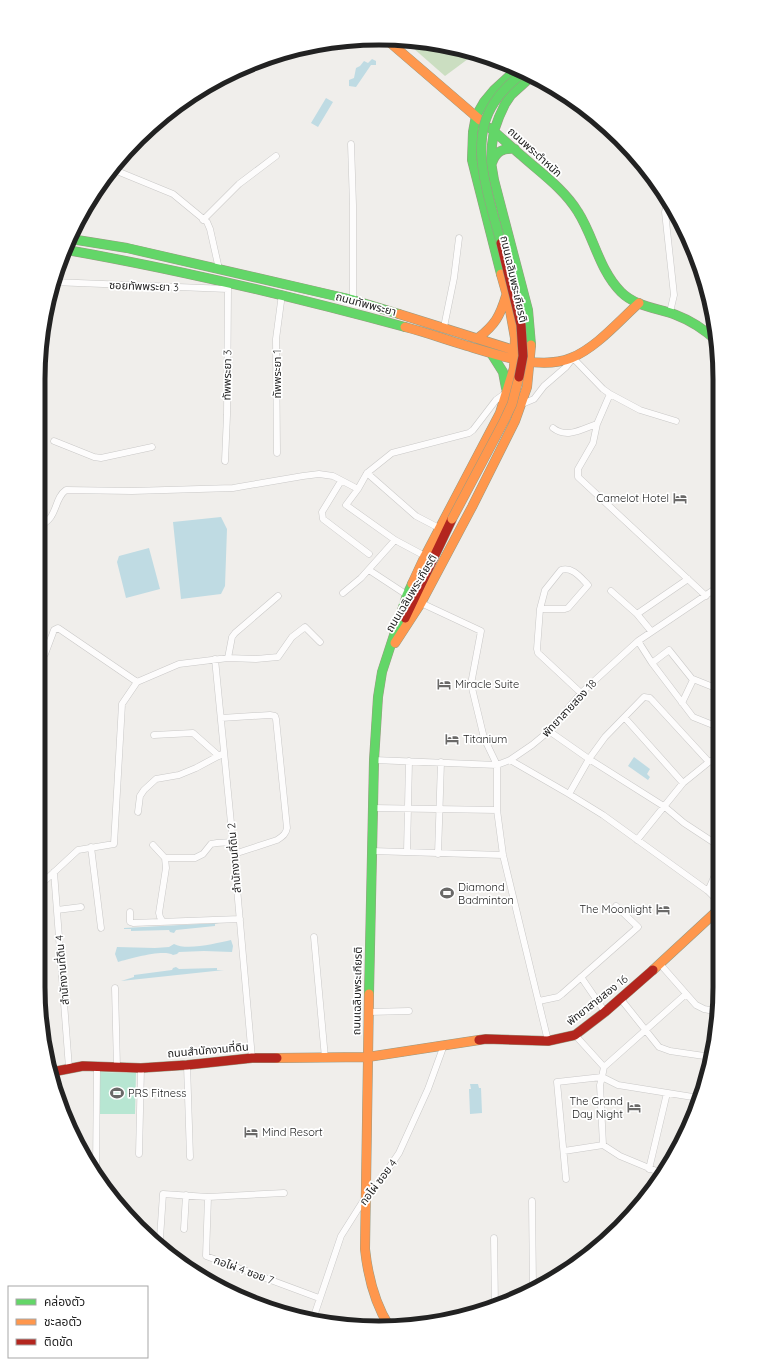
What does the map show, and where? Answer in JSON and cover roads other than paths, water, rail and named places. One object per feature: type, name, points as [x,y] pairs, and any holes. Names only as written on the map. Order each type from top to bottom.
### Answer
[{"type":"main road","name":"ถนนพระตำหนัก","points":[[394,46],[475,117],[515,149],[577,210],[586,225],[610,280],[626,296],[639,303],[683,317],[710,335]]},
{"type":"main road","name":"ถนนเฉลิมพระเกียรติ","points":[[386,1321],[368,1280],[365,1249],[368,1012],[374,760],[378,697],[382,672],[407,595],[439,528],[500,413],[514,368],[514,332],[507,297],[472,160],[472,137],[475,117],[488,96],[513,73]]},
{"type":"main road","points":[[388,654],[452,519],[504,421],[516,392],[522,367],[523,356],[521,325],[483,172],[480,150],[483,125],[494,101],[502,90],[520,76]]},
{"type":"main road","name":"ถนนเฉลิมพระเกียรติ","points":[[388,654],[421,603],[472,507],[515,421],[527,387],[531,358],[530,322],[525,294],[491,165],[494,131],[504,104],[511,95],[528,80]]},
{"type":"main road","points":[[491,165],[496,154],[502,148],[515,149]]},
{"type":"main road","points":[[478,183],[480,178],[484,175],[488,175],[494,180]]},
{"type":"main road","name":"ถนนทัพพระยา","points":[[75,240],[131,249],[352,300],[454,330],[515,350],[531,358]]},
{"type":"main road","points":[[129,260],[131,249]]},
{"type":"main road","name":"ถนนทัพพระยา","points":[[70,251],[129,260],[229,286],[282,294],[451,340],[514,360],[531,358],[562,361],[573,358],[593,344],[639,303]]},
{"type":"main road","points":[[478,338],[492,328],[498,320],[507,297],[513,302],[518,302],[525,294]]},
{"type":"main road","points":[[451,340],[454,330]]},
{"type":"main road","points":[[491,353],[503,372],[507,392]]},
{"type":"main road","points":[[500,413],[508,413],[515,421]]},
{"type":"main road","name":"พัทยาสายสอง 16","points":[[368,1057],[486,1039],[548,1041],[575,1034],[605,1012],[713,915]]},
{"type":"main road","name":"ถนนสำนักงานที่ดิน","points":[[56,1071],[69,1068],[97,1066],[141,1068],[187,1065],[252,1058],[368,1057]]},
{"type":"street","points":[[351,144],[352,300]]},
{"type":"street","points":[[204,220],[239,184],[276,156]]},
{"type":"street","points":[[118,171],[173,194],[204,220],[210,229],[220,269]]},
{"type":"street","points":[[666,208],[665,212],[674,295],[670,312]]},
{"type":"street","points":[[444,327],[460,238]]},
{"type":"street","name":"ซอยทัพพระยา 3","points":[[60,282],[229,286]]},
{"type":"street","name":"ทัพพระยา 3","points":[[225,461],[229,286]]},
{"type":"street","name":"ทัพพระยา 1","points":[[277,453],[276,339],[282,294]]},
{"type":"street","points":[[522,404],[534,399],[544,386],[573,358],[610,394],[644,412],[676,421]]},
{"type":"street","points":[[425,556],[394,540],[346,505],[358,489],[367,473],[392,453],[469,433],[496,400],[507,392]]},
{"type":"street","points":[[610,394],[597,424],[593,443],[578,469],[578,477],[706,596]]},
{"type":"street","points":[[554,428],[559,432],[568,434],[597,424]]},
{"type":"street","points":[[54,441],[94,457],[101,458],[152,447]]},
{"type":"street","points":[[367,473],[416,516],[439,528]]},
{"type":"street","points":[[45,522],[49,519],[56,509],[61,493],[66,490],[132,491],[234,488],[319,474],[333,476],[358,489]]},
{"type":"street","points":[[342,481],[322,512],[321,516],[369,554]]},
{"type":"street","points":[[343,593],[369,570],[394,540]]},
{"type":"street","points":[[540,609],[560,610],[568,608],[588,585],[569,569],[561,570],[545,590],[540,609],[537,649],[538,653],[581,693]]},
{"type":"street","points":[[369,570],[407,595]]},
{"type":"street","points":[[637,614],[688,579]]},
{"type":"street","points":[[612,591],[637,614],[651,631]]},
{"type":"street","name":"พัทยาสายสอง 18","points":[[374,760],[498,765],[510,760],[549,731],[581,693],[638,641],[713,591]]},
{"type":"street","points":[[228,658],[232,637],[235,632],[278,596]]},
{"type":"street","points":[[421,603],[481,631],[471,684],[484,738],[498,765],[496,810],[503,855],[548,1041]]},
{"type":"street","points":[[45,880],[78,850],[114,844],[122,704],[137,682],[179,664],[228,658],[256,659],[278,657],[292,637],[305,627],[320,642]]},
{"type":"street","points":[[45,654],[54,630],[58,628],[137,682]]},
{"type":"street","points":[[638,641],[682,704],[694,717],[713,725]]},
{"type":"street","points":[[652,663],[669,650],[693,680],[713,687]]},
{"type":"street","name":"สำนักงานที่ดิน 2","points":[[215,659],[221,718],[222,754],[233,842],[252,1058]]},
{"type":"street","points":[[682,704],[693,680]]},
{"type":"street","points":[[569,794],[589,759],[605,737],[644,697],[650,698],[708,762]]},
{"type":"street","points":[[221,718],[275,716],[287,828],[283,836],[277,840],[234,854]]},
{"type":"street","points":[[625,718],[683,783]]},
{"type":"street","points":[[549,731],[589,759],[665,807],[684,823],[713,842]]},
{"type":"street","points":[[138,812],[140,796],[156,779],[179,775],[222,754],[193,732],[154,736]]},
{"type":"street","points":[[510,760],[603,814],[713,896]]},
{"type":"street","points":[[637,840],[683,783],[713,760]]},
{"type":"street","points":[[407,852],[409,761]]},
{"type":"street","points":[[438,854],[441,762]]},
{"type":"street","points":[[373,808],[496,810]]},
{"type":"street","points":[[165,858],[195,858],[203,854],[211,844],[233,842]]},
{"type":"street","points":[[153,845],[165,858],[166,868],[159,912],[163,922]]},
{"type":"street","points":[[91,847],[101,928]]},
{"type":"street","points":[[372,851],[503,855]]},
{"type":"street","name":"สำนักงานที่ดิน 4","points":[[54,872],[69,1068]]},
{"type":"street","points":[[708,891],[713,880]]},
{"type":"street","points":[[539,1001],[558,996],[638,927],[616,906]]},
{"type":"street","points":[[57,910],[81,908]]},
{"type":"street","points":[[130,912],[130,922],[133,923],[240,919]]},
{"type":"street","points":[[314,937],[325,1058]]},
{"type":"street","points":[[660,964],[699,1007],[712,1010]]},
{"type":"street","points":[[581,977],[605,1012]]},
{"type":"street","points":[[115,988],[117,1067]]},
{"type":"street","points":[[604,1145],[600,1085],[604,1067],[686,994]]},
{"type":"street","points":[[620,998],[659,1047],[664,1050],[706,1056]]},
{"type":"street","points":[[368,1012],[409,1011]]},
{"type":"street","points":[[575,1034],[604,1067]]},
{"type":"street","name":"กอไผ่ ซอย 4","points":[[314,1315],[341,1236],[365,1198],[382,1178],[399,1153],[428,1089],[444,1045]]},
{"type":"street","points":[[187,1065],[190,1157]]},
{"type":"street","points":[[96,1164],[97,1066]]},
{"type":"street","points":[[139,1154],[141,1068]]},
{"type":"street","points":[[566,1180],[557,1082],[602,1077],[618,1085],[694,1097]]},
{"type":"street","points":[[649,1168],[667,1093]]},
{"type":"street","points":[[564,1151],[604,1145],[620,1156],[657,1172]]},
{"type":"street","points":[[160,1238],[163,1194],[208,1197],[284,1193]]},
{"type":"street","points":[[184,1229],[186,1195]]},
{"type":"street","name":"กอไผ่ 4 ซอย 7","points":[[208,1197],[206,1256],[319,1298]]},
{"type":"street","points":[[532,1202],[533,1284]]},
{"type":"street","points":[[494,1238],[495,1300]]},
{"type":"water","points":[[372,59],[376,61],[376,65],[371,65],[356,87],[349,86],[349,80],[354,78],[356,68],[364,61],[368,63]]},
{"type":"water","points":[[326,98],[333,102],[318,127],[311,123]]},
{"type":"water","points":[[221,517],[227,529],[225,586],[221,594],[181,599],[173,522]]},
{"type":"water","points":[[149,548],[160,589],[126,598],[117,562],[119,556]]},
{"type":"water","points":[[634,757],[650,769],[647,774],[650,777],[648,780],[628,766]]},
{"type":"water","points":[[219,923],[215,924],[215,926],[176,930],[174,933],[170,932],[169,930],[131,931],[131,929],[124,929],[124,928]]},
{"type":"water","points":[[231,940],[233,946],[232,952],[179,952],[173,955],[162,953],[118,962],[115,954],[117,947],[155,948],[169,947],[174,944],[194,947]]},
{"type":"water","points":[[176,967],[179,969],[217,968],[217,970],[224,970],[121,981],[134,977],[134,975],[172,970]]},
{"type":"water","points":[[470,1084],[478,1084],[479,1088],[481,1088],[482,1113],[470,1114]]},
{"type":"place","name":"Camelot Hotel","points":[[680,498]]},
{"type":"place","name":"Miracle Suite","points":[[444,684]]},
{"type":"place","name":"Titanium","points":[[452,739]]},
{"type":"place","name":"Diamond Badminton","points":[[447,893]]},
{"type":"place","name":"The Moonlight","points":[[663,909]]},
{"type":"place","name":"PRS Fitness","points":[[117,1093]]},
{"type":"place","name":"The Grand Day Night","points":[[634,1107]]},
{"type":"place","name":"Mind Resort","points":[[251,1132]]}]
